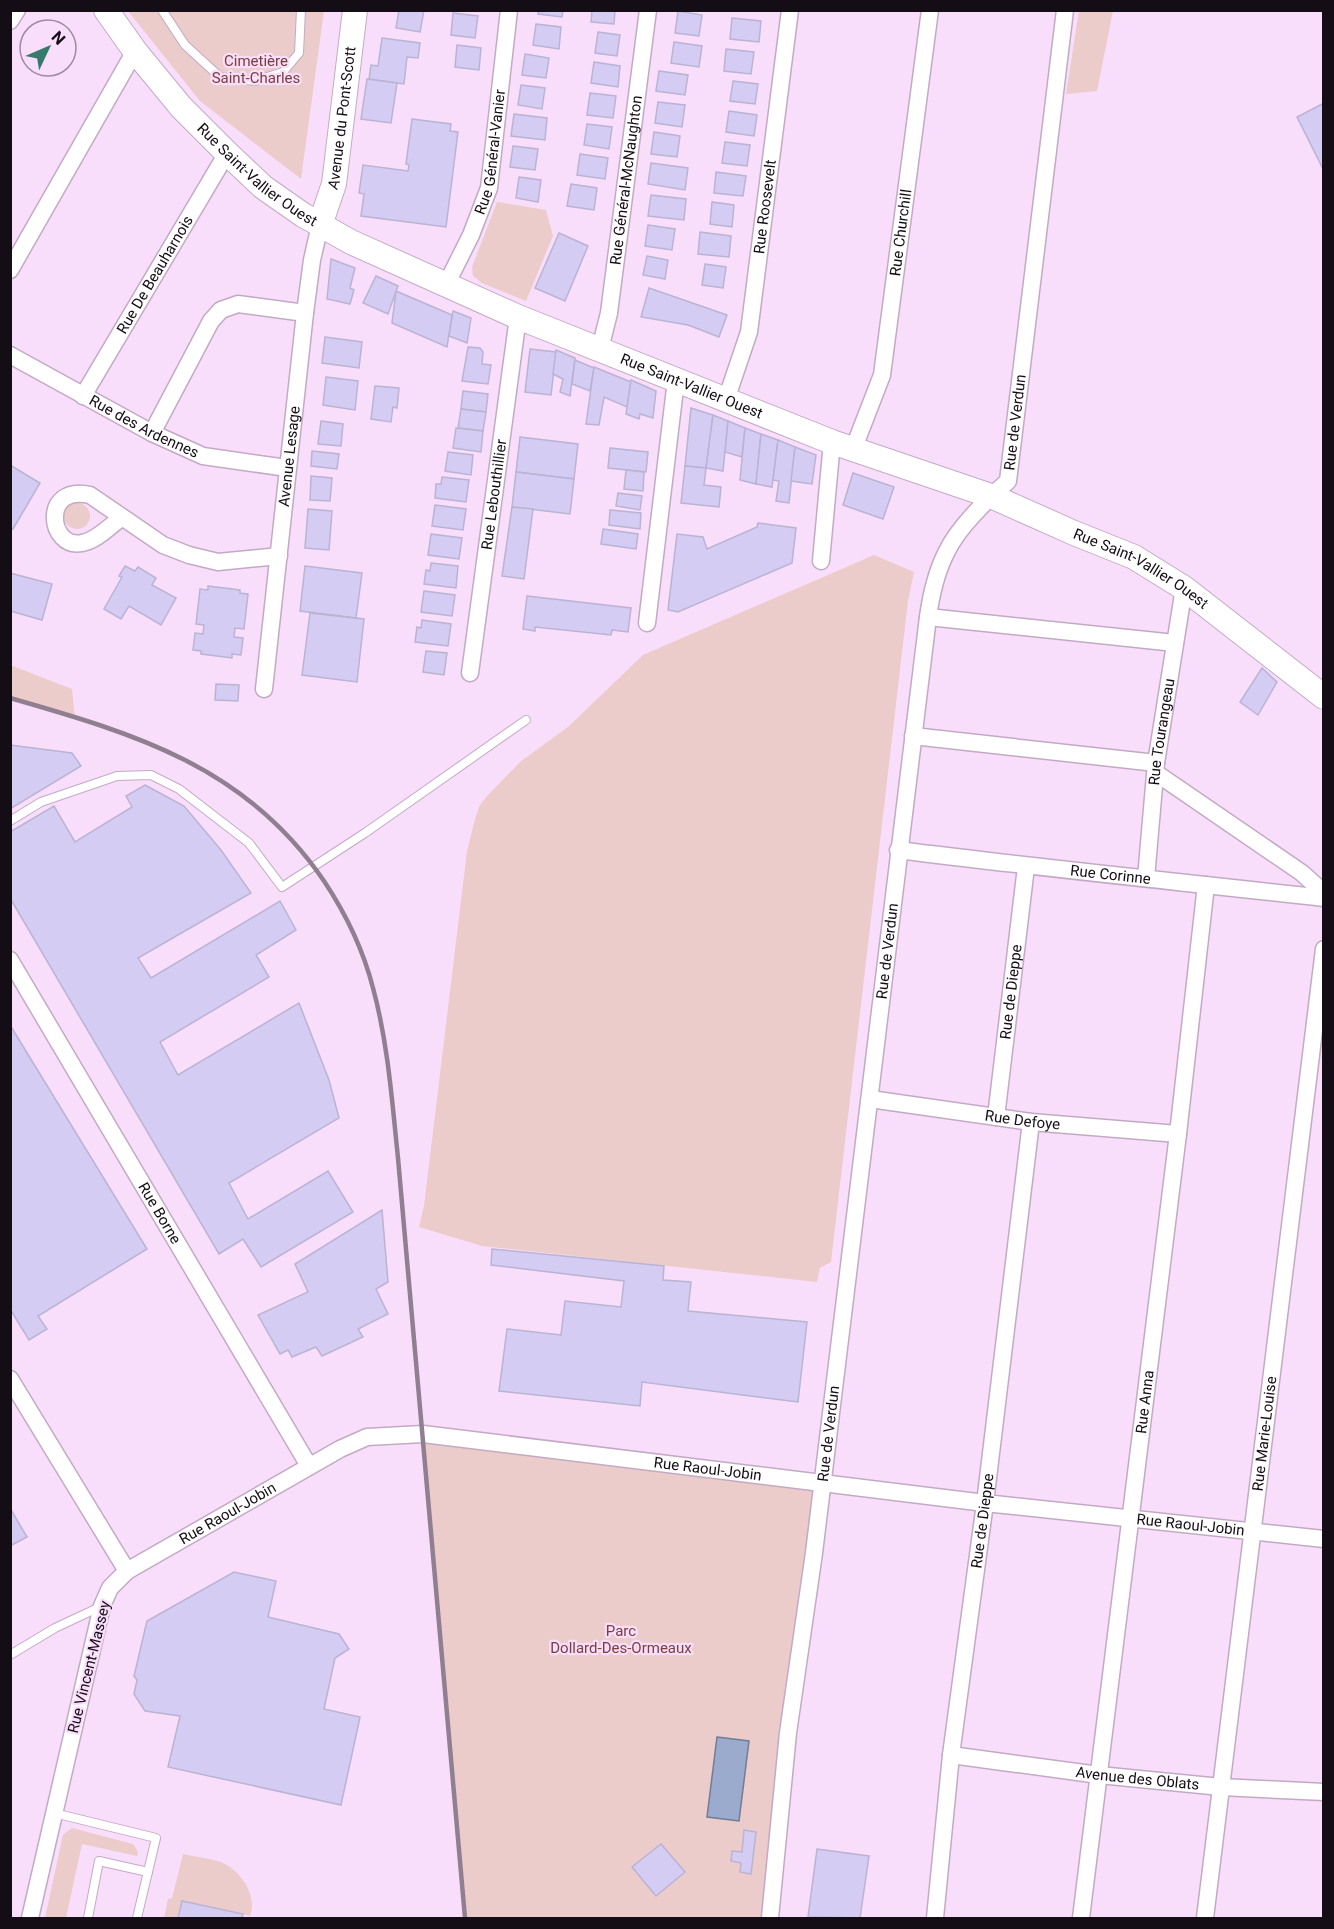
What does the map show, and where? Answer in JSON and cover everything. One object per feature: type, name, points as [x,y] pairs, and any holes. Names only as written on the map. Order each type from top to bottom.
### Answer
[{"type":"street","points":[[10,21],[17,10]]},
{"type":"street","name":"Rue Saint-Vallier Ouest","points":[[106,10],[135,51],[181,106],[226,153],[263,187],[320,225],[351,242],[518,318],[843,446],[991,496],[1134,557],[1184,588],[1323,697]]},
{"type":"street","name":"Avenue du Pont-Scott","points":[[320,225],[334,184],[355,10]]},
{"type":"street","name":"Rue Général-Vanier","points":[[446,285],[471,235],[489,188],[509,10]]},
{"type":"street","name":"Rue Général-McNaughton","points":[[600,349],[609,313],[648,10]]},
{"type":"street","name":"Rue Roosevelt","points":[[726,400],[749,332],[790,10]]},
{"type":"street","name":"Rue Churchill","points":[[820,561],[843,446],[882,375],[930,10]]},
{"type":"street","name":"Rue de Verdun","points":[[770,1918],[789,1734],[814,1553],[928,616],[933,588],[946,551],[966,524],[1008,481],[1065,10]]},
{"type":"street","points":[[10,270],[135,51]]},
{"type":"street","name":"Rue De Beauharnois","points":[[83,396],[226,153]]},
{"type":"street","name":"Avenue Lesage","points":[[264,689],[305,313],[312,260],[320,225]]},
{"type":"street","points":[[152,433],[211,321],[221,310],[238,304],[305,313]]},
{"type":"street","name":"Rue Lebouthillier","points":[[471,673],[518,318]]},
{"type":"street","name":"Rue des Ardennes","points":[[10,355],[152,433],[203,456],[287,468]]},
{"type":"street","points":[[647,623],[676,380]]},
{"type":"street","points":[[121,518],[164,545],[189,555],[218,562],[279,556]]},
{"type":"street","name":"Rue Tourangeau","points":[[1146,878],[1156,768],[1184,588]]},
{"type":"street","points":[[928,616],[1175,643]]},
{"type":"street","points":[[913,736],[1156,768],[1302,873],[1323,893]]},
{"type":"street","name":"Rue Corinne","points":[[898,850],[1026,867],[1323,898]]},
{"type":"street","name":"Rue de Dieppe","points":[[996,1117],[1026,867]]},
{"type":"street","name":"Rue Anna","points":[[1081,1918],[1178,1134],[1206,885]]},
{"type":"street","name":"Rue Marie-Louise","points":[[1205,1918],[1323,949]]},
{"type":"street","name":"Rue Borne","points":[[10,960],[309,1466]]},
{"type":"street","name":"Rue Defoye","points":[[870,1099],[1031,1122],[1178,1134]]},
{"type":"street","name":"Rue de Dieppe","points":[[935,1918],[951,1755],[985,1503],[1031,1122]]},
{"type":"street","points":[[10,1379],[127,1571]]},
{"type":"street","name":"Rue Raoul-Jobin","points":[[127,1571],[340,1449],[367,1437],[423,1434],[821,1481],[985,1503],[1323,1539]]},
{"type":"street","name":"Rue Vincent-Massey","points":[[30,1918],[102,1606],[110,1588],[127,1571]]},
{"type":"street","name":"Avenue des Oblats","points":[[951,1755],[1099,1775],[1221,1787],[1323,1792]]},
{"type":"lane","points":[[162,10],[185,45],[219,77],[255,81],[283,72],[299,53],[301,10]]},
{"type":"lane","points":[[10,821],[41,802],[117,776],[151,775],[179,789],[249,843],[282,887],[365,833],[526,720]]},
{"type":"lane","points":[[10,1655],[55,1628],[102,1606]]},
{"type":"lane","points":[[54,1813],[156,1838],[137,1918]]},
{"type":"lane","points":[[88,1918],[99,1861],[148,1872]]},
{"type":"green space","name":"Cimetière Saint-Charles","points":[[128,11],[324,11],[301,179],[200,101]]},
{"type":"green space","points":[[1079,11],[1113,11],[1097,91],[1066,94]]},
{"type":"green space","points":[[497,202],[546,210],[553,236],[526,301],[482,283],[473,276],[472,267]]},
{"type":"green space","points":[[77,503],[86,507],[90,516],[86,525],[77,529],[68,525],[64,516],[68,507]]},
{"type":"green space","points":[[874,555],[914,572],[908,601],[831,1262],[820,1268],[817,1282],[482,1246],[419,1227],[424,1206],[467,851],[480,805],[520,762],[569,726],[643,655]]},
{"type":"green space","points":[[10,665],[72,689],[75,719],[11,698]]},
{"type":"green space","name":"Parc Dollard-Des-Ormeaux","points":[[423,1434],[821,1481],[770,1918],[467,1918]]},
{"type":"green space","points":[[72,1828],[133,1844],[138,1852],[137,1856],[82,1844],[66,1918],[45,1918],[63,1835]]},
{"type":"green space","points":[[183,1854],[212,1859],[235,1871],[246,1884],[252,1900],[250,1916],[182,1901],[178,1918],[164,1918],[168,1899],[172,1898]]},
{"type":"water","points":[[717,1737],[749,1741],[739,1821],[707,1817]]},
{"type":"building","points":[[399,10],[424,10],[420,32],[396,28]]},
{"type":"building","points":[[538,10],[563,10],[562,17],[538,14]]},
{"type":"building","points":[[592,10],[615,10],[614,24],[591,22]]},
{"type":"building","points":[[678,11],[702,15],[699,36],[675,33]]},
{"type":"building","points":[[453,13],[478,16],[475,38],[451,35]]},
{"type":"building","points":[[732,18],[761,21],[759,42],[730,39]]},
{"type":"building","points":[[536,24],[561,27],[559,49],[533,45]]},
{"type":"building","points":[[598,32],[620,35],[617,56],[595,53]]},
{"type":"building","points":[[382,38],[420,43],[418,58],[407,57],[404,84],[369,79],[371,65],[378,66]]},
{"type":"building","points":[[674,42],[702,46],[699,67],[671,63]]},
{"type":"building","points":[[457,45],[481,48],[479,70],[455,67]]},
{"type":"building","points":[[726,49],[754,52],[751,74],[724,71]]},
{"type":"building","points":[[525,54],[549,58],[546,78],[522,75]]},
{"type":"building","points":[[594,62],[620,66],[618,87],[591,83]]},
{"type":"building","points":[[659,71],[688,75],[685,95],[656,91]]},
{"type":"building","points":[[367,79],[397,83],[391,123],[361,119]]},
{"type":"building","points":[[733,81],[758,84],[755,104],[730,101]]},
{"type":"building","points":[[521,85],[545,88],[542,109],[518,105]]},
{"type":"building","points":[[590,93],[616,96],[613,118],[587,115]]},
{"type":"building","points":[[658,102],[685,105],[682,127],[655,123]]},
{"type":"building","points":[[1324,103],[1324,171],[1297,117]]},
{"type":"building","points":[[729,111],[757,115],[754,136],[726,132]]},
{"type":"building","points":[[514,114],[547,118],[545,140],[511,136]]},
{"type":"building","points":[[412,119],[451,124],[450,131],[458,132],[446,227],[361,216],[364,194],[359,193],[363,165],[408,171],[409,165],[406,164]]},
{"type":"building","points":[[587,124],[612,127],[609,149],[584,145]]},
{"type":"building","points":[[654,132],[680,136],[677,157],[651,154]]},
{"type":"building","points":[[725,142],[750,145],[747,166],[722,163]]},
{"type":"building","points":[[513,146],[538,149],[535,170],[510,167]]},
{"type":"building","points":[[580,154],[608,158],[605,179],[577,175]]},
{"type":"building","points":[[651,163],[688,168],[685,190],[648,184]]},
{"type":"building","points":[[716,172],[746,176],[743,196],[714,193]]},
{"type":"building","points":[[519,177],[541,180],[538,202],[516,198]]},
{"type":"building","points":[[571,184],[597,188],[594,210],[567,206]]},
{"type":"building","points":[[651,195],[686,199],[684,220],[648,216]]},
{"type":"building","points":[[712,202],[734,205],[732,227],[710,224]]},
{"type":"building","points":[[648,225],[675,229],[672,250],[645,246]]},
{"type":"building","points":[[700,232],[731,236],[729,257],[698,254]]},
{"type":"building","points":[[559,233],[588,246],[565,301],[535,288]]},
{"type":"building","points":[[647,256],[668,260],[665,279],[643,275]]},
{"type":"building","points":[[331,259],[355,268],[350,288],[354,290],[350,304],[327,299]]},
{"type":"building","points":[[705,264],[726,267],[723,288],[702,285]]},
{"type":"building","points":[[376,276],[398,286],[388,314],[363,303]]},
{"type":"building","points":[[649,288],[727,315],[719,337],[688,325],[641,317]]},
{"type":"building","points":[[396,291],[452,315],[447,347],[392,323]]},
{"type":"building","points":[[453,311],[471,318],[467,343],[449,336]]},
{"type":"building","points":[[325,337],[362,342],[359,368],[322,363]]},
{"type":"building","points":[[468,347],[480,348],[483,352],[482,364],[491,365],[488,384],[462,381]]},
{"type":"building","points":[[530,349],[556,352],[551,395],[525,392]]},
{"type":"building","points":[[556,350],[575,358],[570,396],[560,392],[563,379],[553,374]]},
{"type":"building","points":[[575,360],[594,368],[590,391],[572,384]]},
{"type":"building","points":[[594,367],[631,382],[627,407],[604,397],[599,425],[586,424]]},
{"type":"building","points":[[326,377],[358,381],[355,410],[323,405]]},
{"type":"building","points":[[631,380],[656,391],[653,418],[640,414],[639,419],[626,414]]},
{"type":"building","points":[[375,386],[399,388],[397,408],[393,407],[391,422],[371,419]]},
{"type":"building","points":[[463,391],[488,394],[486,412],[461,409]]},
{"type":"building","points":[[691,408],[713,415],[706,468],[685,466]]},
{"type":"building","points":[[461,409],[486,412],[483,431],[458,428]]},
{"type":"building","points":[[713,415],[728,421],[723,471],[706,468]]},
{"type":"building","points":[[321,421],[343,424],[341,446],[318,444]]},
{"type":"building","points":[[728,421],[745,428],[742,457],[725,452]]},
{"type":"building","points":[[456,428],[483,431],[481,452],[453,448]]},
{"type":"building","points":[[745,428],[761,434],[756,484],[740,480]]},
{"type":"building","points":[[761,434],[778,440],[772,487],[756,484]]},
{"type":"building","points":[[520,437],[578,444],[574,479],[516,472]]},
{"type":"building","points":[[778,440],[795,447],[789,503],[776,501],[779,481],[773,480]]},
{"type":"building","points":[[795,447],[816,455],[812,484],[791,481]]},
{"type":"building","points":[[610,448],[648,452],[646,472],[608,468]]},
{"type":"building","points":[[312,451],[339,454],[337,469],[311,466]]},
{"type":"building","points":[[448,452],[473,455],[471,475],[445,471]]},
{"type":"building","points":[[10,465],[40,483],[13,529],[10,528]]},
{"type":"building","points":[[685,466],[706,468],[704,485],[721,487],[719,507],[681,503]]},
{"type":"building","points":[[626,470],[644,472],[643,491],[624,489]]},
{"type":"building","points":[[516,472],[574,479],[570,514],[512,507]]},
{"type":"building","points":[[853,473],[894,487],[883,519],[843,505]]},
{"type":"building","points":[[311,476],[332,478],[330,501],[310,500]]},
{"type":"building","points":[[442,477],[469,480],[466,502],[435,498],[436,484],[441,484]]},
{"type":"building","points":[[618,493],[642,496],[640,510],[616,506]]},
{"type":"building","points":[[435,505],[466,509],[463,530],[432,526]]},
{"type":"building","points":[[512,507],[533,509],[524,579],[502,576]]},
{"type":"building","points":[[308,509],[332,511],[329,550],[305,548]]},
{"type":"building","points":[[610,510],[641,513],[640,529],[609,525]]},
{"type":"building","points":[[758,523],[796,528],[792,563],[678,612],[668,610],[677,534],[703,537],[707,549],[757,527]]},
{"type":"building","points":[[603,529],[638,534],[636,549],[601,544]]},
{"type":"building","points":[[431,534],[462,538],[459,559],[428,555]]},
{"type":"building","points":[[431,563],[458,566],[456,588],[424,584],[426,570],[430,571]]},
{"type":"building","points":[[125,566],[135,571],[138,567],[156,578],[152,585],[176,598],[161,625],[129,606],[121,619],[104,609],[122,577],[119,576]]},
{"type":"building","points":[[305,566],[362,573],[356,618],[300,611]]},
{"type":"building","points":[[10,573],[52,584],[42,620],[10,611]]},
{"type":"building","points":[[208,586],[240,590],[240,593],[248,594],[244,629],[235,628],[234,637],[243,638],[241,655],[232,654],[232,658],[201,654],[201,651],[193,650],[195,633],[203,634],[204,625],[196,624],[200,589],[208,590]]},
{"type":"building","points":[[424,591],[455,595],[452,616],[421,612]]},
{"type":"building","points":[[527,596],[631,608],[628,632],[612,630],[611,635],[535,627],[535,631],[523,629]]},
{"type":"building","points":[[310,613],[364,619],[357,682],[302,675]]},
{"type":"building","points":[[422,620],[451,624],[448,646],[415,642],[417,627],[421,628]]},
{"type":"building","points":[[426,651],[447,653],[444,675],[423,672]]},
{"type":"building","points":[[1262,668],[1277,682],[1258,715],[1240,702]]},
{"type":"building","points":[[216,684],[239,685],[238,701],[215,700]]},
{"type":"building","points":[[10,745],[72,753],[81,766],[10,809]]},
{"type":"building","points":[[145,785],[184,806],[221,850],[251,893],[138,958],[151,978],[280,901],[296,930],[256,955],[269,977],[160,1042],[178,1075],[299,1003],[329,1080],[339,1118],[229,1183],[248,1219],[328,1171],[353,1212],[261,1267],[243,1239],[219,1254],[10,898],[10,832],[54,806],[75,842],[132,807],[126,796]]},
{"type":"building","points":[[10,1025],[147,1249],[38,1316],[47,1329],[29,1340],[10,1309]]},
{"type":"building","points":[[382,1210],[388,1282],[376,1289],[388,1314],[358,1329],[363,1337],[322,1356],[316,1347],[292,1357],[288,1350],[280,1354],[258,1315],[308,1292],[295,1264]]},
{"type":"building","points":[[492,1249],[664,1266],[663,1280],[691,1282],[688,1311],[807,1322],[798,1402],[642,1382],[640,1406],[499,1391],[507,1329],[561,1335],[565,1301],[621,1307],[624,1281],[491,1265]]},
{"type":"building","points":[[10,1508],[27,1537],[10,1546]]},
{"type":"building","points":[[234,1572],[276,1581],[268,1617],[339,1634],[349,1649],[335,1658],[324,1709],[360,1717],[341,1805],[168,1767],[180,1716],[145,1711],[134,1694],[137,1680],[134,1676],[147,1621]]},
{"type":"building","points":[[744,1830],[756,1832],[751,1874],[740,1872],[741,1863],[731,1861],[732,1851],[742,1852]]},
{"type":"building","points":[[661,1844],[685,1872],[656,1896],[632,1867]]},
{"type":"building","points":[[817,1849],[869,1856],[860,1918],[808,1917]]},
{"type":"building","points":[[182,1901],[243,1914],[242,1918],[178,1918]]},
{"type":"railway","points":[[10,698],[144,742],[185,760],[224,782],[260,809],[294,842],[332,893],[347,919],[364,959],[378,1009],[394,1115],[465,1918]]}]
